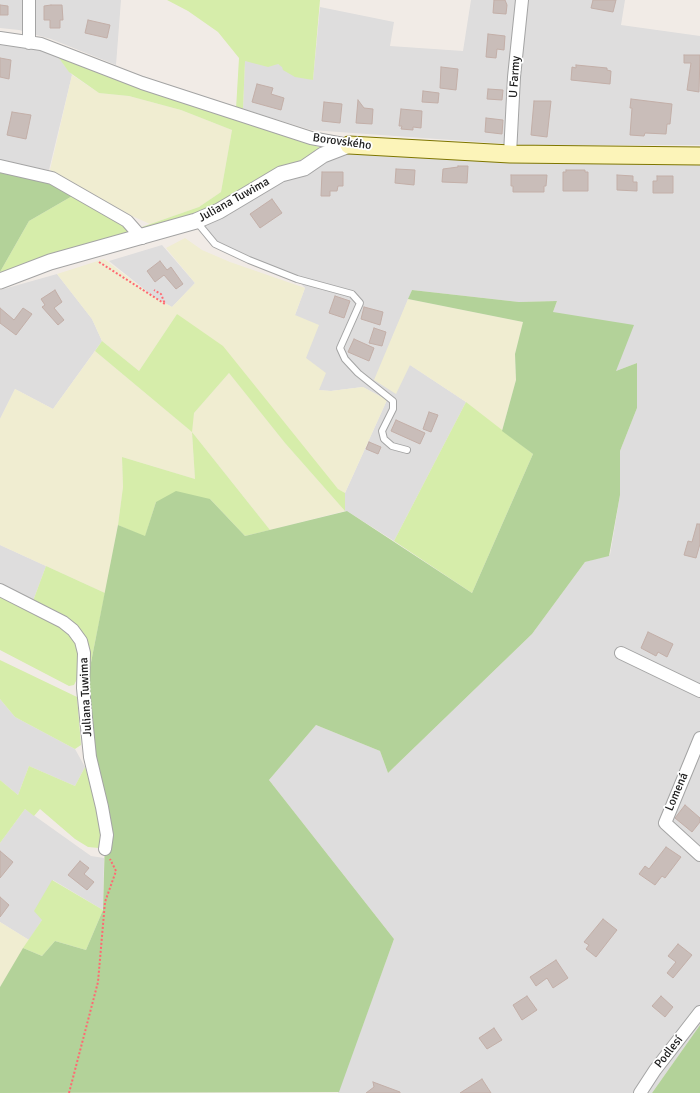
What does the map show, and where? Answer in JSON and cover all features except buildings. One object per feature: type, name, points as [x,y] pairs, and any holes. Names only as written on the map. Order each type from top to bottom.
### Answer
[{"type":"main road","name":"Borovského","points":[[349,145],[510,154],[700,156]]},
{"type":"street","points":[[29,0],[29,43]]},
{"type":"street","name":"U Farmy","points":[[510,154],[514,78],[522,0]]},
{"type":"street","name":"Borovského","points":[[0,38],[42,44],[142,83],[321,140],[349,145]]},
{"type":"street","points":[[321,140],[323,155]]},
{"type":"street","name":"Juliana Tuwima","points":[[0,282],[37,267],[88,251],[142,238],[196,221],[219,211],[281,174],[304,168],[323,155],[349,145]]},
{"type":"street","points":[[0,166],[52,178],[127,221],[142,238]]},
{"type":"street","name":"Juliana Tuwima","points":[[0,590],[63,622],[73,630],[81,641],[84,653],[83,688],[90,757],[107,835],[105,849]]},
{"type":"street","points":[[621,653],[700,691]]},
{"type":"street","name":"Lomená","points":[[700,738],[665,823],[700,855]]},
{"type":"street","name":"Podlesí","points":[[640,1093],[700,1012]]},
{"type":"lane","points":[[196,221],[215,244],[249,260],[297,279],[352,294],[360,302],[340,348],[345,359],[358,373],[393,401],[393,409],[382,430],[384,439],[392,446],[407,450]]},
{"type":"path","points":[[88,251],[102,265],[165,304],[161,294],[154,290]]},
{"type":"path","points":[[68,1093],[98,982],[105,902],[116,871],[105,849]]},
{"type":"shaded area","points":[[0,0],[121,0],[116,65],[51,39],[19,30],[0,28]]},
{"type":"shaded area","points":[[471,0],[625,0],[621,25],[700,36],[700,145],[521,145],[311,130],[243,109],[245,61],[278,64],[313,80],[320,7],[394,22],[390,46],[463,51]]},
{"type":"shaded area","points":[[0,42],[30,47],[56,54],[72,75],[49,170],[0,161]]},
{"type":"shaded area","points":[[72,75],[99,93],[129,96],[181,110],[232,130],[221,192],[199,207],[150,224],[132,216],[50,170]]},
{"type":"shaded area","points":[[351,151],[512,163],[700,164],[700,1025],[652,1093],[338,1093],[394,939],[269,780],[316,725],[380,751],[388,773],[532,634],[585,562],[610,555],[620,495],[620,451],[637,408],[637,363],[616,371],[553,312],[557,301],[519,302],[412,290],[375,380],[410,365],[466,402],[394,541],[345,511],[345,493],[387,400],[363,387],[331,391],[318,390],[306,358],[295,315],[305,288],[293,275],[219,243],[202,224],[229,215],[278,180]]},
{"type":"shaded area","points":[[185,238],[202,250],[230,262],[305,288],[295,315],[319,325],[306,358],[326,373],[319,390],[331,391],[363,387],[387,400],[345,493],[338,489],[177,314],[139,371],[102,341],[92,319],[57,274],[104,259],[154,297],[172,307],[195,283],[166,248]]},
{"type":"shaded area","points":[[162,245],[195,283],[172,307],[154,297],[109,261]]},
{"type":"shaded area","points":[[57,274],[92,319],[102,341],[53,409],[15,389],[0,419],[0,290]]},
{"type":"shaded area","points":[[408,299],[523,322],[515,354],[516,380],[502,431],[466,402],[410,365],[396,394],[374,380]]},
{"type":"shaded area","points":[[95,351],[191,431],[194,413],[229,373],[285,443],[345,511],[270,530],[192,432],[195,479],[122,457],[123,487],[118,525],[105,593],[0,545],[0,419],[15,389],[53,409]]},
{"type":"shaded area","points":[[0,545],[46,566],[33,601],[0,585]]},
{"type":"shaded area","points":[[0,699],[15,717],[75,749],[85,767],[75,786],[29,766],[18,795],[0,780]]},
{"type":"shaded area","points":[[25,809],[91,856],[104,858],[103,910],[53,880],[42,920],[29,940],[0,922],[0,843]]},
{"type":"shaded area","points":[[0,922],[29,940],[0,987]]},
{"type":"green space","points":[[167,0],[320,0],[313,80],[295,77],[283,70],[278,64],[268,67],[245,61],[243,109],[277,121],[236,109],[239,58],[218,32],[188,11]]},
{"type":"green space","points":[[56,54],[224,116],[328,150],[316,153],[275,172],[222,203],[162,226],[139,228],[199,207],[221,192],[232,130],[181,110],[129,96],[99,93],[69,72]]},
{"type":"green space","points":[[0,171],[54,184],[74,195],[29,221],[0,272]]},
{"type":"green space","points":[[74,195],[124,225],[129,234],[0,276],[0,272],[29,221]]},
{"type":"green space","points":[[412,290],[519,302],[557,301],[553,312],[634,325],[616,371],[637,363],[637,408],[620,451],[620,495],[609,556],[585,562],[532,634],[388,773],[380,751],[316,725],[269,780],[394,939],[339,1092],[0,1093],[0,987],[23,948],[42,956],[55,941],[86,950],[103,910],[106,801],[90,749],[86,688],[118,525],[145,536],[156,502],[176,491],[210,499],[245,536],[347,511],[472,593],[533,454],[502,431],[516,380],[515,354],[523,322],[408,299]]},
{"type":"green space","points":[[177,314],[223,346],[338,489],[345,493],[345,511],[285,443],[229,373],[194,413],[192,432],[95,351],[102,341],[139,371]]},
{"type":"green space","points":[[466,402],[533,454],[472,593],[394,541]]},
{"type":"green space","points":[[192,432],[270,530],[245,536],[210,499],[156,502],[145,537],[118,525],[123,487],[122,457],[195,479]]},
{"type":"green space","points":[[46,566],[105,593],[89,672],[84,635],[70,621],[33,601]]},
{"type":"green space","points":[[0,595],[65,629],[79,642],[80,673],[74,685],[69,686],[0,650]]},
{"type":"green space","points":[[0,660],[77,697],[81,745],[75,749],[15,717],[0,699]]},
{"type":"green space","points":[[29,766],[75,786],[85,767],[100,811],[105,840],[99,848],[88,847],[75,839],[40,809],[34,816],[25,809],[0,843],[0,780],[18,795]]},
{"type":"green space","points":[[52,880],[103,910],[86,950],[55,941],[42,956],[23,948],[42,920],[34,911]]},
{"type":"green space","points":[[700,1025],[700,1093],[652,1093]]}]
